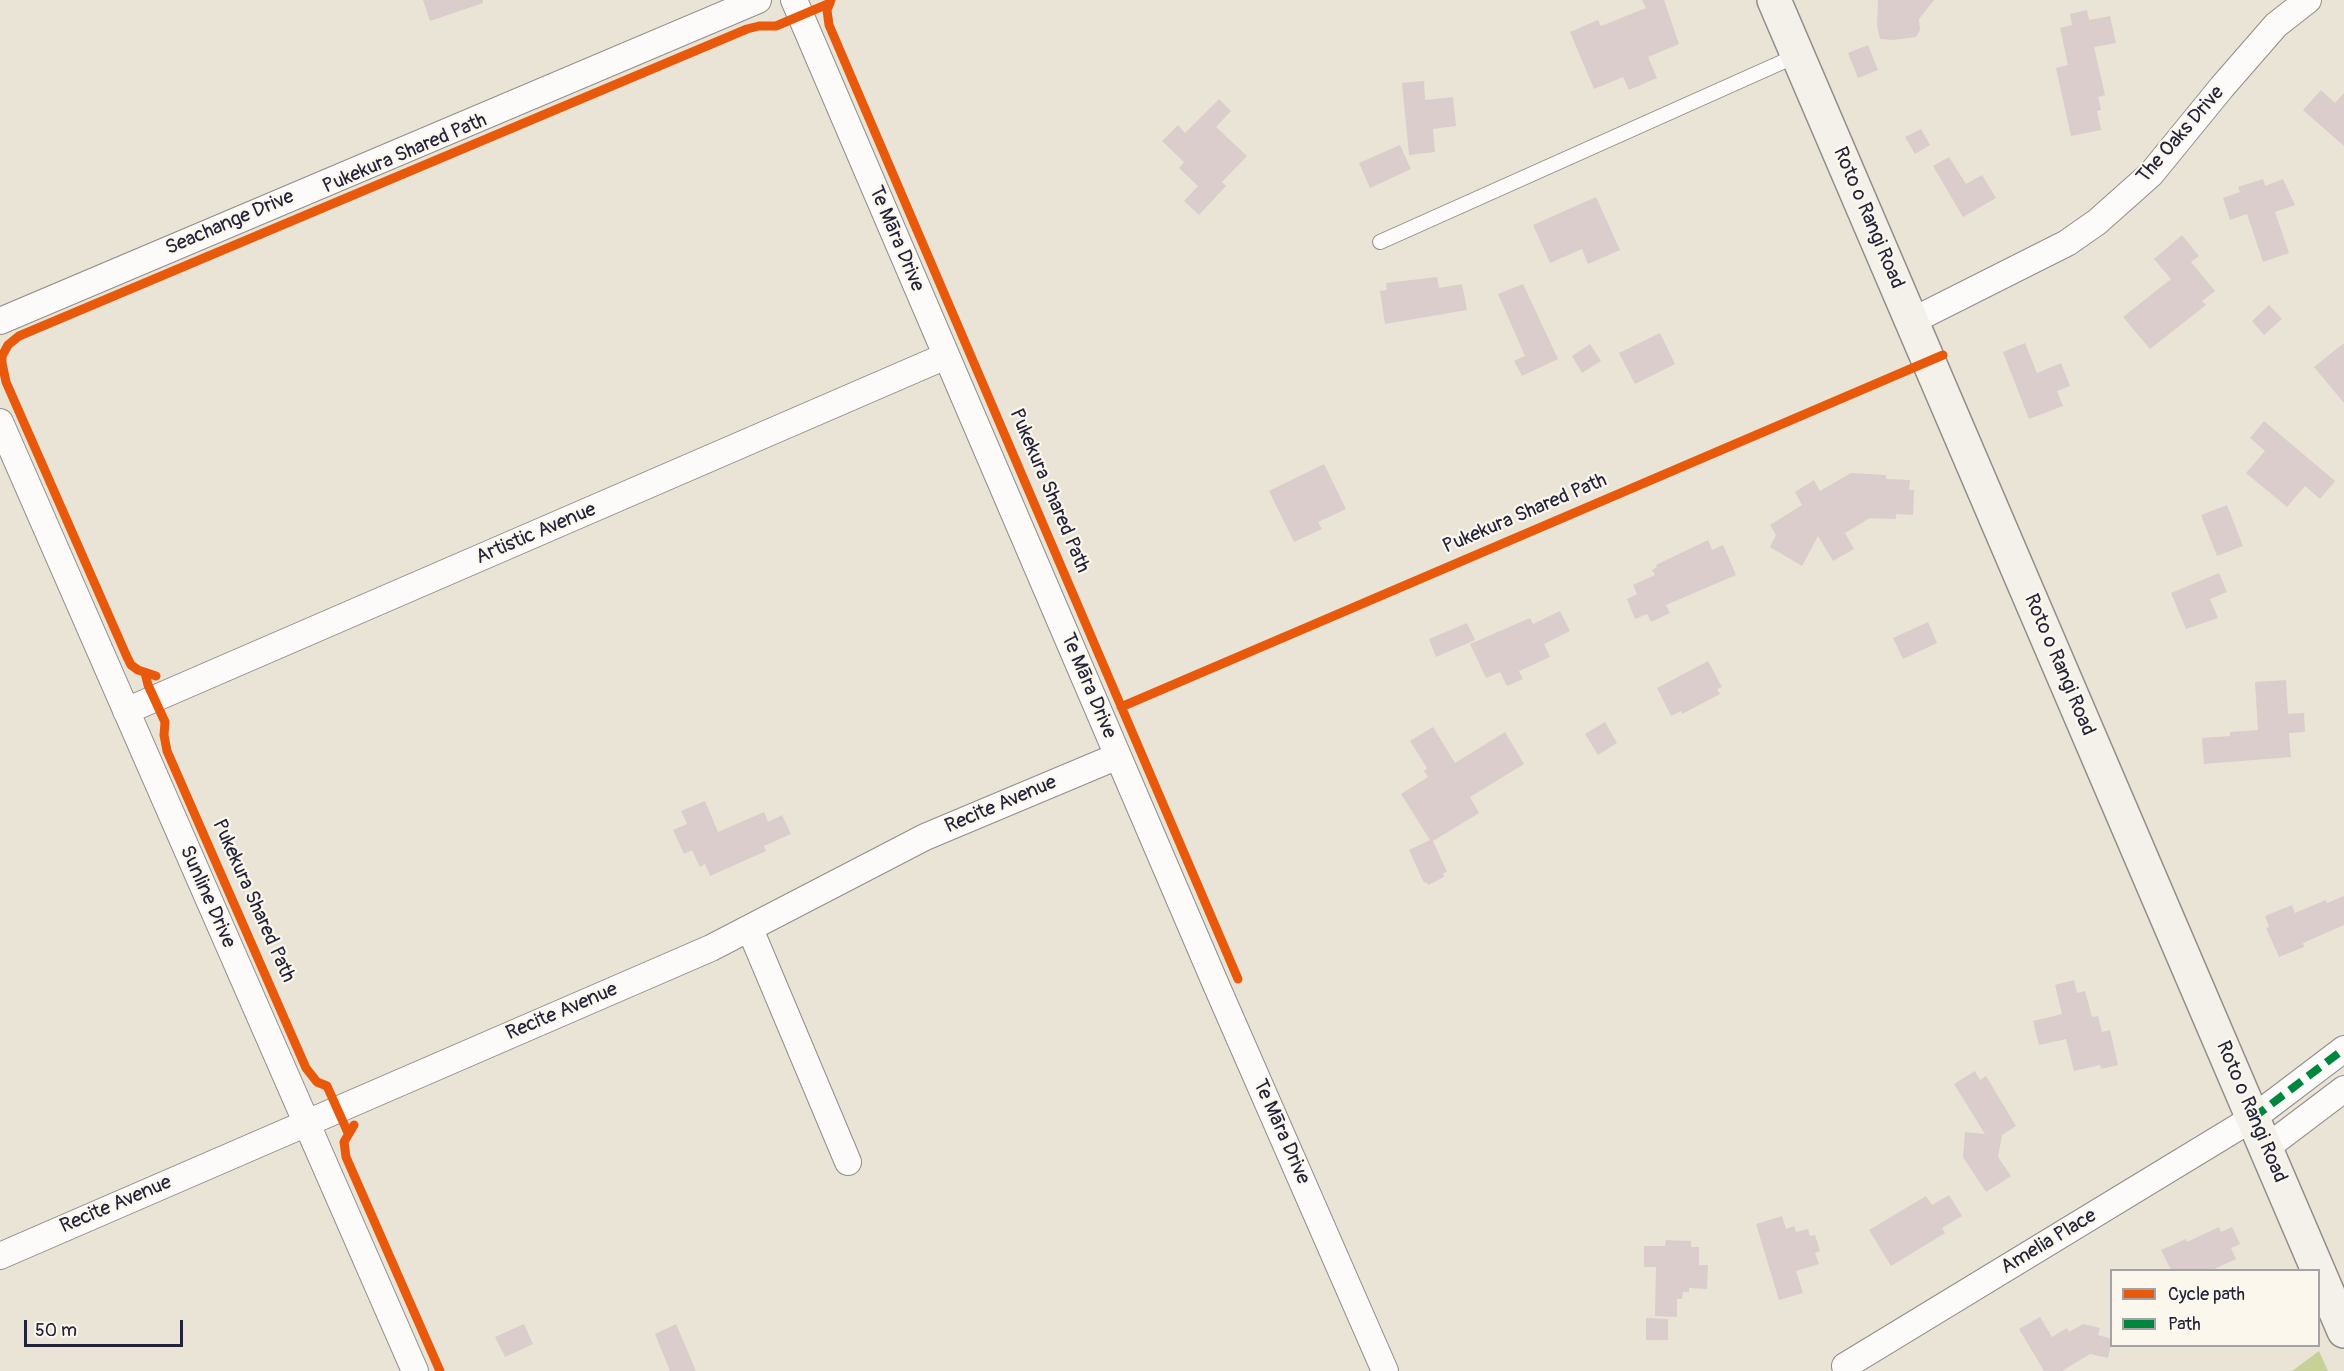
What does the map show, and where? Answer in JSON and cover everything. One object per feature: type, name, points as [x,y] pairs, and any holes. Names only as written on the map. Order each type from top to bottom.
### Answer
[{"type":"street","name":"Seachange Drive","points":[[0,321],[758,0]]},
{"type":"street","name":"Te Māra Drive","points":[[794,0],[1385,1371]]},
{"type":"street","name":"Roto o Rangi Road","points":[[1774,0],[2318,1269]]},
{"type":"street","name":"The Oaks Drive","points":[[1912,321],[2067,243],[2097,222],[2151,174],[2222,87],[2276,26],[2308,0]]},
{"type":"street","name":"Artistic Avenue","points":[[126,711],[946,356]]},
{"type":"street","name":"Sunline Drive","points":[[0,422],[415,1371]]},
{"type":"street","name":"Recite Avenue","points":[[0,1256],[750,929],[925,837],[1118,756]]},
{"type":"street","points":[[750,929],[848,1162]]},
{"type":"street","name":"Amelia Place","points":[[1845,1366],[2253,1118],[2344,1049]]},
{"type":"street","name":"Roto o Rangi Road","points":[[2266,1148],[2344,1089]]},
{"type":"street","name":"Roto o Rangi Road","points":[[2320,1275],[2344,1331]]},
{"type":"lane","points":[[1380,242],[1798,55]]},
{"type":"green space","points":[[2319,1351],[2328,1371],[2292,1371]]},
{"type":"building","points":[[423,0],[483,0],[483,3],[430,21]]},
{"type":"building","points":[[1642,0],[1664,0],[1679,44],[1648,57],[1657,78],[1629,90],[1623,77],[1594,89],[1570,32],[1598,20],[1601,26],[1646,8]]},
{"type":"building","points":[[1878,0],[1934,0],[1919,19],[1920,30],[1916,37],[1893,40],[1880,39],[1877,25]]},
{"type":"building","points":[[2087,10],[2089,20],[2110,16],[2116,43],[2094,47],[2105,95],[2098,97],[2101,110],[2097,111],[2101,130],[2071,136],[2056,68],[2068,65],[2060,28],[2072,25],[2070,14]]},
{"type":"building","points":[[1868,45],[1878,70],[1858,78],[1848,53]]},
{"type":"building","points":[[1424,81],[1425,100],[1453,97],[1456,126],[1433,129],[1435,152],[1409,155],[1402,83]]},
{"type":"building","points":[[2321,90],[2335,103],[2344,93],[2344,146],[2303,110]]},
{"type":"building","points":[[1219,99],[1231,111],[1216,127],[1247,156],[1222,182],[1226,186],[1199,215],[1184,201],[1198,186],[1179,168],[1184,162],[1162,141],[1178,125],[1185,133]]},
{"type":"building","points":[[1921,129],[1930,145],[1915,154],[1905,137]]},
{"type":"building","points":[[1400,145],[1411,169],[1370,188],[1359,163]]},
{"type":"building","points":[[1949,157],[1966,184],[1982,175],[1996,198],[1963,217],[1933,166]]},
{"type":"building","points":[[2263,179],[2265,186],[2283,179],[2295,205],[2275,212],[2289,253],[2263,262],[2247,214],[2230,220],[2223,198],[2240,192],[2238,187]]},
{"type":"building","points":[[1596,197],[1620,250],[1588,264],[1582,249],[1550,263],[1533,225]]},
{"type":"building","points":[[2182,235],[2199,256],[2191,262],[2215,291],[2202,301],[2206,305],[2150,349],[2123,317],[2171,279],[2154,259]]},
{"type":"building","points":[[1437,277],[1439,288],[1462,284],[1467,310],[1385,324],[1380,291],[1387,290],[1386,283]]},
{"type":"building","points":[[1523,284],[1558,359],[1522,376],[1514,361],[1525,356],[1498,294]]},
{"type":"building","points":[[2269,305],[2282,319],[2264,335],[2252,321]]},
{"type":"building","points":[[1660,333],[1675,364],[1635,384],[1619,353]]},
{"type":"building","points":[[2025,343],[2037,373],[2061,363],[2070,386],[2057,391],[2063,406],[2029,419],[2003,352]]},
{"type":"building","points":[[2344,343],[2344,403],[2314,367]]},
{"type":"building","points":[[1590,344],[1601,361],[1582,373],[1572,356]]},
{"type":"building","points":[[2264,421],[2335,481],[2320,499],[2305,486],[2287,507],[2246,473],[2265,451],[2250,438]]},
{"type":"building","points":[[1324,464],[1346,509],[1318,522],[1322,529],[1294,542],[1269,491]]},
{"type":"building","points":[[1851,473],[1886,475],[1886,479],[1910,480],[1909,490],[1914,490],[1913,515],[1896,514],[1896,519],[1870,518],[1845,533],[1854,549],[1833,561],[1818,536],[1802,566],[1770,547],[1776,535],[1770,525],[1802,505],[1795,492],[1814,480],[1820,491]]},
{"type":"building","points":[[2227,505],[2243,546],[2217,556],[2201,515]]},
{"type":"building","points":[[1708,540],[1712,550],[1723,545],[1736,575],[1666,605],[1670,613],[1651,622],[1647,614],[1635,619],[1627,599],[1637,594],[1633,585],[1655,575],[1652,570],[1657,567],[1656,565]]},
{"type":"building","points":[[2219,573],[2227,592],[2210,599],[2218,618],[2186,629],[2171,593]]},
{"type":"building","points":[[1560,611],[1570,631],[1544,644],[1550,657],[1519,671],[1523,679],[1507,686],[1500,672],[1486,678],[1470,644],[1530,618],[1533,624]]},
{"type":"building","points":[[1928,622],[1937,643],[1903,659],[1893,638]]},
{"type":"building","points":[[1467,623],[1475,640],[1436,657],[1429,639]]},
{"type":"building","points":[[1708,661],[1722,687],[1717,689],[1720,694],[1682,714],[1681,711],[1671,716],[1657,688]]},
{"type":"building","points":[[2286,680],[2288,714],[2304,713],[2305,732],[2289,733],[2291,757],[2204,764],[2202,738],[2230,736],[2230,732],[2258,730],[2255,682]]},
{"type":"building","points":[[1605,722],[1617,743],[1598,755],[1585,734]]},
{"type":"building","points":[[1433,727],[1455,763],[1505,732],[1524,764],[1470,797],[1479,813],[1433,841],[1447,872],[1443,873],[1444,877],[1428,885],[1424,883],[1409,850],[1430,840],[1401,794],[1428,777],[1424,771],[1427,768],[1410,741]]},
{"type":"building","points":[[705,801],[718,832],[764,812],[768,822],[782,815],[791,834],[764,846],[766,851],[710,876],[705,864],[700,867],[692,850],[684,854],[673,830],[687,824],[681,811]]},
{"type":"building","points":[[2344,896],[2344,925],[2303,943],[2304,947],[2279,957],[2266,928],[2269,927],[2265,916],[2292,905],[2295,913],[2326,900],[2327,903]]},
{"type":"building","points":[[2074,980],[2077,993],[2085,991],[2092,1017],[2098,1016],[2102,1032],[2110,1030],[2118,1065],[2101,1069],[2100,1065],[2074,1071],[2066,1039],[2039,1045],[2033,1021],[2062,1014],[2055,985]]},
{"type":"building","points":[[1975,1071],[1980,1080],[1986,1076],[2016,1126],[2002,1135],[1998,1157],[2011,1176],[1986,1192],[1963,1157],[1965,1132],[1985,1134],[1954,1084]]},
{"type":"building","points":[[1949,1195],[1962,1216],[1942,1228],[1945,1233],[1891,1266],[1869,1230],[1926,1196],[1932,1205]]},
{"type":"building","points":[[1782,1216],[1786,1229],[1794,1226],[1796,1232],[1808,1229],[1810,1236],[1815,1235],[1820,1251],[1815,1253],[1819,1264],[1796,1271],[1803,1293],[1779,1300],[1756,1224]]},
{"type":"building","points":[[2219,1227],[2221,1232],[2232,1227],[2240,1244],[2231,1248],[2236,1259],[2214,1269],[2170,1269],[2161,1250],[2186,1239],[2187,1242]]},
{"type":"building","points":[[1666,1240],[1691,1241],[1691,1247],[1699,1247],[1699,1265],[1708,1265],[1707,1289],[1689,1288],[1689,1292],[1683,1292],[1682,1299],[1677,1299],[1677,1317],[1655,1316],[1656,1267],[1644,1267],[1644,1246],[1665,1246]]},
{"type":"building","points":[[2040,1317],[2052,1337],[2067,1328],[2069,1332],[2083,1324],[2100,1328],[2098,1335],[2110,1338],[2108,1358],[2090,1354],[2062,1371],[2044,1371],[2019,1329]]},
{"type":"building","points":[[1646,1318],[1668,1319],[1668,1340],[1646,1340]]},
{"type":"building","points":[[524,1324],[533,1344],[505,1357],[495,1337]]},
{"type":"building","points":[[676,1324],[696,1371],[670,1371],[655,1334]]},
{"type":"marked path","points":[[2253,1118],[2344,1049]]},
{"type":"cycle path","name":"Pukekura Shared Path","points":[[831,0],[827,10],[829,25],[1238,979]]},
{"type":"cycle path","name":"Pukekura Shared Path","points":[[156,676],[138,670],[131,665],[127,657],[6,382],[2,356],[8,345],[19,336],[747,29],[776,26],[830,3]]},
{"type":"cycle path","name":"Pukekura Shared Path","points":[[1121,707],[1943,355]]},
{"type":"cycle path","name":"Pukekura Shared Path","points":[[145,673],[165,722],[164,735],[167,751],[306,1068],[317,1082],[327,1086],[348,1133]]},
{"type":"cycle path","points":[[354,1125],[344,1142],[346,1157],[440,1371]]}]
